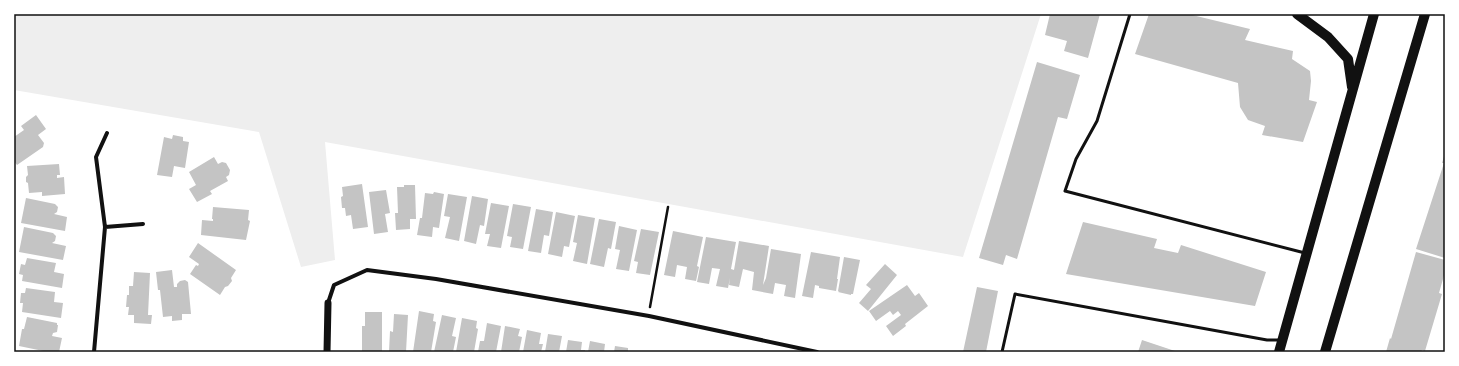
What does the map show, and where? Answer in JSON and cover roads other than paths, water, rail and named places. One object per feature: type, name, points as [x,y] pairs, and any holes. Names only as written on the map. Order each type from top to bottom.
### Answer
[{"type":"main road","points":[[1297,14],[1328,37],[1348,59],[1352,91]]},
{"type":"main road","points":[[1279,352],[1374,14]]},
{"type":"main road","points":[[1325,352],[1425,14]]},
{"type":"street","points":[[94,352],[105,227],[96,157],[107,133]]},
{"type":"street","points":[[105,227],[143,224]]},
{"type":"street","points":[[327,352],[328,303],[334,285],[367,270],[436,279],[648,316],[817,352]]},
{"type":"lane","points":[[1130,14],[1097,121],[1076,159],[1065,191],[1307,254]]},
{"type":"lane","points":[[1002,352],[1015,294],[1267,340],[1282,340]]}]
